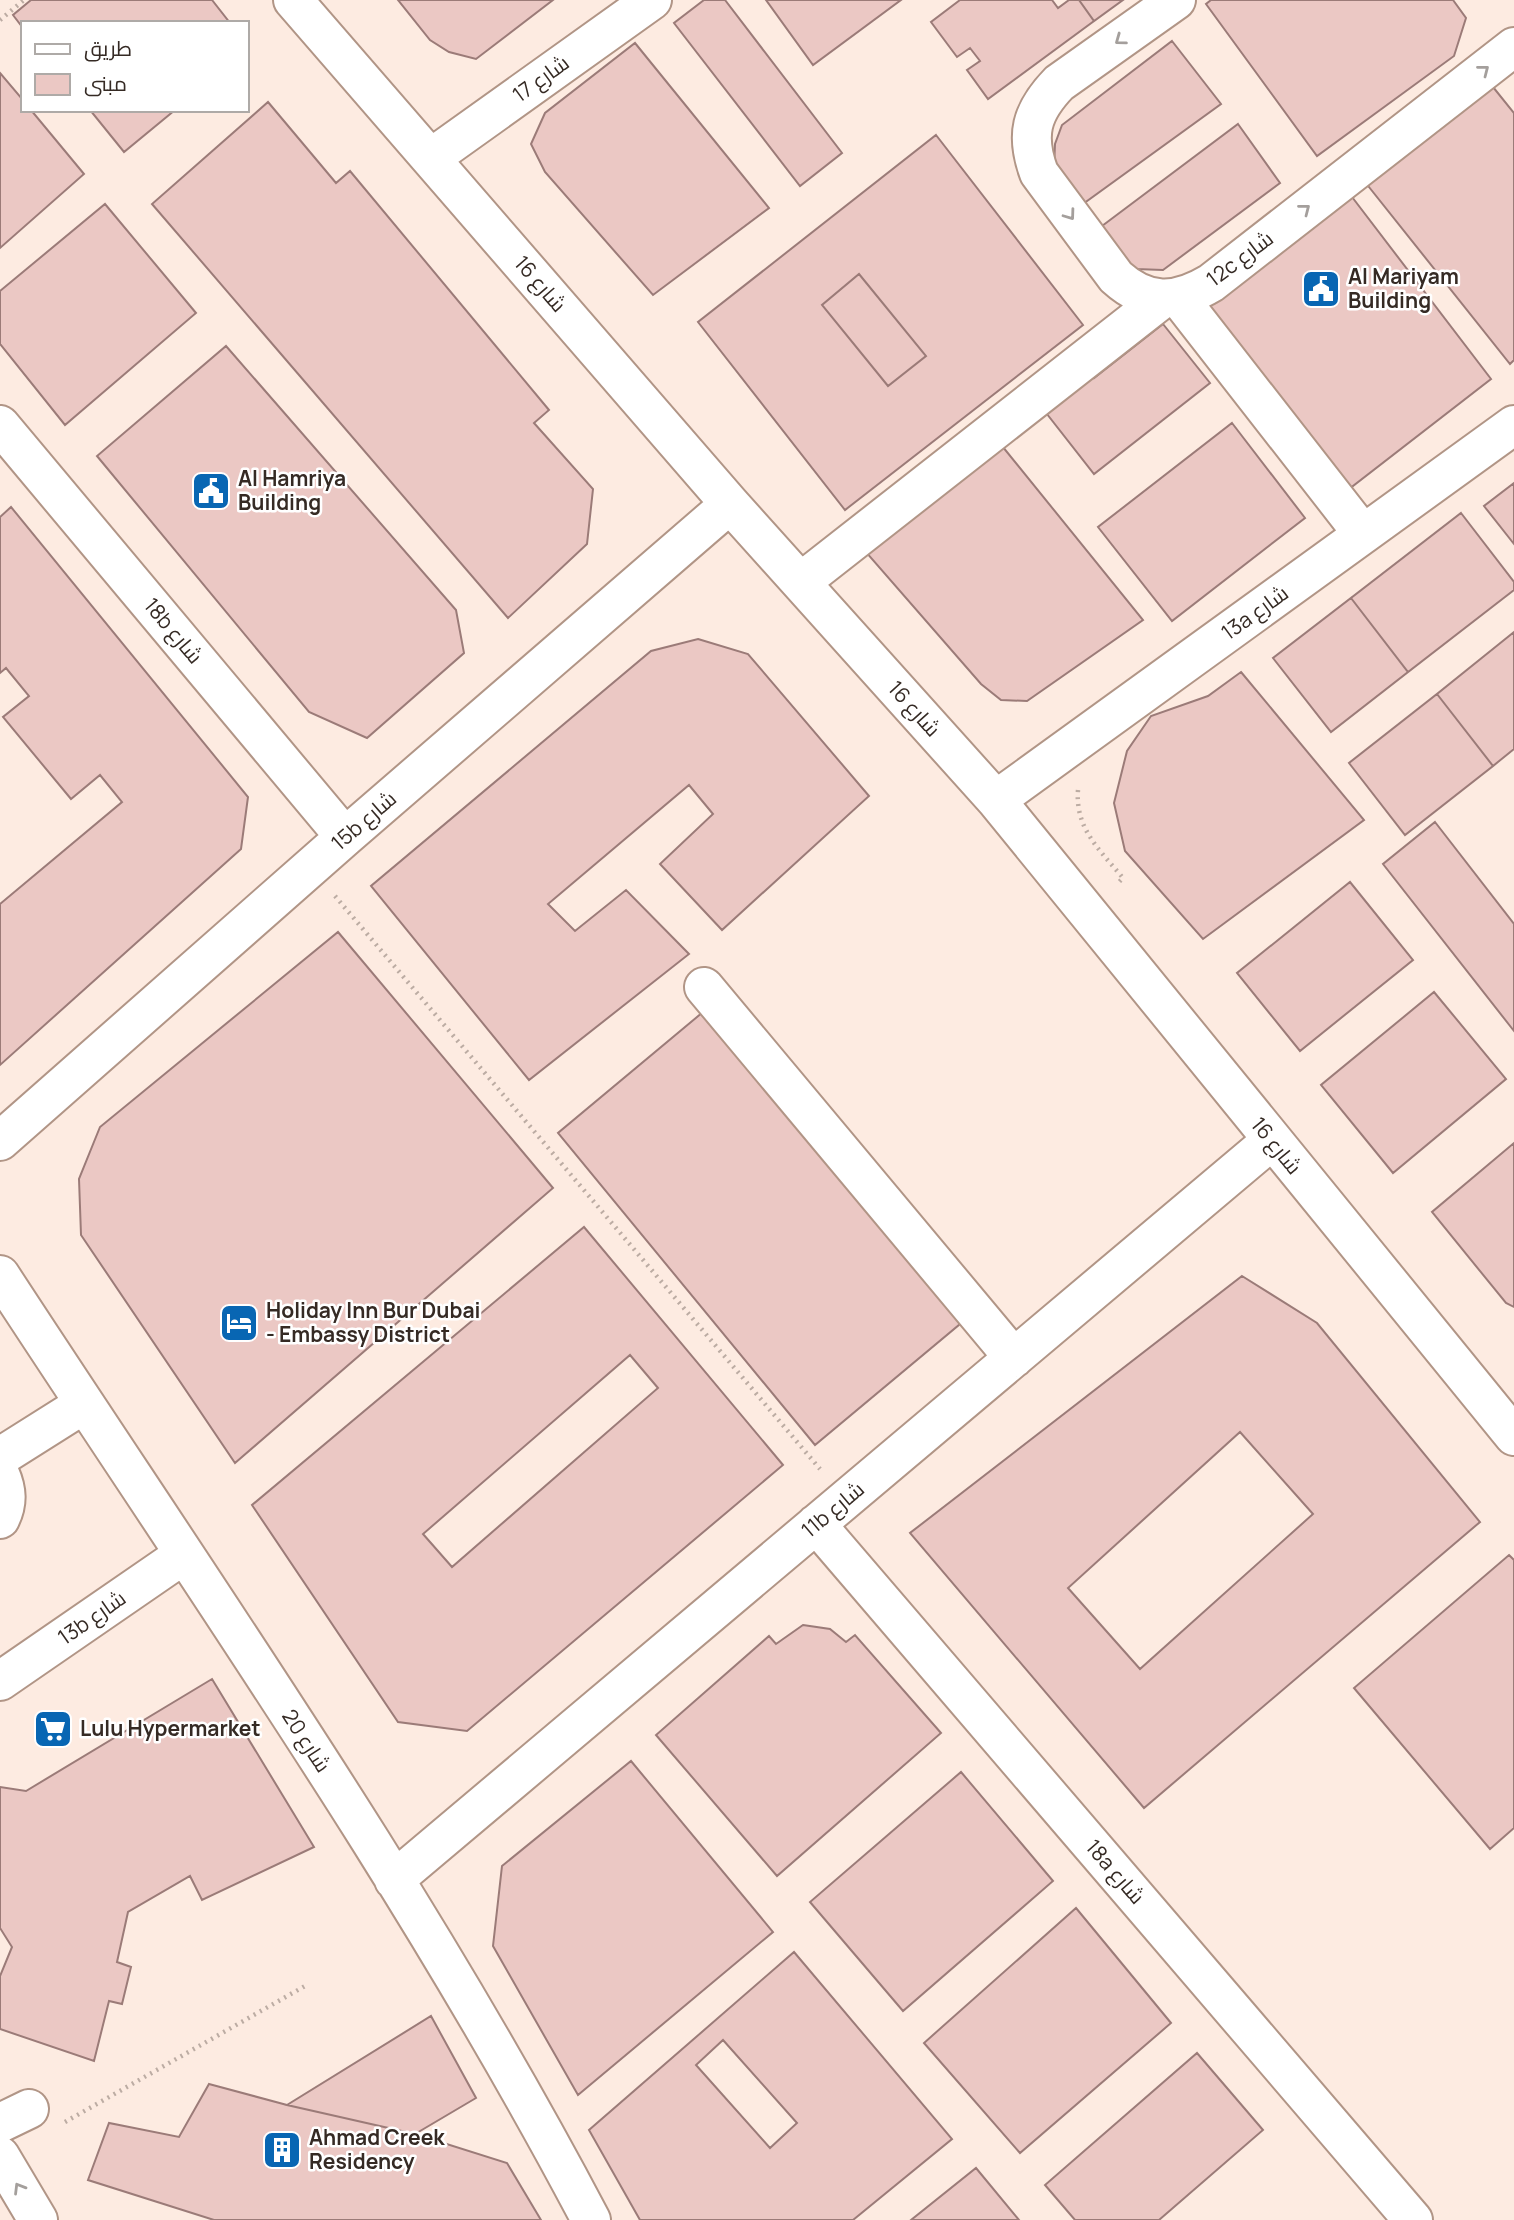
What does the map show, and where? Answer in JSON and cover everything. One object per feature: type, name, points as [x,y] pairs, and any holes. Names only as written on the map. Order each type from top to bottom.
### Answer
[{"type":"street","name":"شارع 16","points":[[293,0],[730,504],[996,800],[1271,1141],[1508,1418]]},
{"type":"street","name":"شارع 17","points":[[431,158],[652,0]]},
{"type":"street","points":[[1176,0],[1059,83],[1045,98],[1035,115],[1031,134],[1032,154],[1039,173],[1116,277],[1137,292],[1170,298],[1363,534]]},
{"type":"street","name":"12c شارع","points":[[801,582],[1170,298],[1196,292],[1211,283],[1514,47]]},
{"type":"street","name":"18b شارع","points":[[0,425],[345,837]]},
{"type":"street","name":"13a شارع","points":[[996,800],[1514,425]]},
{"type":"street","name":"15b شارع","points":[[0,1141],[345,837],[730,504]]},
{"type":"street","points":[[704,987],[1014,1358]]},
{"type":"street","name":"11b شارع","points":[[394,1880],[1271,1141]]},
{"type":"street","name":"شارع 20","points":[[0,1275],[290,1715],[394,1880],[486,2034],[591,2220]]},
{"type":"street","points":[[0,1457],[84,1404]]},
{"type":"street","points":[[0,1474],[6,1496],[0,1519]]},
{"type":"street","name":"18a شارع","points":[[816,1524],[1413,2220]]},
{"type":"street","name":"13b شارع","points":[[0,1681],[183,1555]]},
{"type":"street","points":[[0,2156],[38,2220]]},
{"type":"path","points":[[0,20],[24,0]]},
{"type":"path","points":[[1081,782],[1077,811],[1084,829],[1123,878],[1087,912]]},
{"type":"path","points":[[311,868],[846,1499]]},
{"type":"path","points":[[30,2119],[305,1986]]},
{"type":"building","points":[[31,0],[212,0],[228,21],[21,21],[21,25],[13,15]]},
{"type":"building","points":[[398,0],[553,0],[476,59],[449,52],[430,40]]},
{"type":"building","points":[[704,0],[725,0],[842,153],[800,186],[674,23]]},
{"type":"building","points":[[766,0],[901,0],[813,65]]},
{"type":"building","points":[[960,0],[1052,0],[1058,8],[1069,0],[1079,0],[1094,21],[988,99],[967,70],[980,61],[970,48],[957,57],[931,22]]},
{"type":"building","points":[[1079,0],[1123,0],[1094,21]]},
{"type":"building","points":[[1211,0],[1453,0],[1466,18],[1454,56],[1317,156],[1206,4]]},
{"type":"building","points":[[1172,41],[1221,104],[1076,209],[1054,168],[1055,144],[1062,125]]},
{"type":"building","points":[[635,43],[769,208],[653,295],[545,172],[531,144],[545,113]]},
{"type":"building","points":[[0,73],[21,98],[21,112],[33,112],[84,174],[0,248]]},
{"type":"building","points":[[1489,82],[1514,113],[1514,360],[1510,364],[1365,182]]},
{"type":"building","points":[[268,102],[336,183],[350,171],[549,410],[534,423],[593,489],[587,544],[508,618],[152,204]]},
{"type":"building","points":[[92,112],[173,112],[124,152]]},
{"type":"building","points":[[1238,124],[1280,183],[1163,270],[1136,269],[1094,232]]},
{"type":"building","points":[[936,135],[1083,325],[845,510],[698,322]],"holes":[[[859,274],[926,356],[888,386],[822,305]]]},
{"type":"building","points":[[1349,193],[1491,379],[1340,496],[1197,310]]},
{"type":"building","points":[[105,204],[196,313],[65,425],[0,344],[0,291]]},
{"type":"building","points":[[859,274],[926,356],[888,386],[822,305]]},
{"type":"building","points":[[1163,324],[1210,383],[1094,474],[1036,400],[1082,364],[1094,378]]},
{"type":"building","points":[[226,346],[456,610],[464,653],[367,738],[309,712],[97,456]]},
{"type":"building","points":[[1232,423],[1305,518],[1172,621],[1098,527]]},
{"type":"building","points":[[994,436],[1143,620],[1027,701],[1001,700],[981,684],[858,543]]},
{"type":"building","points":[[1514,483],[1514,544],[1484,506]]},
{"type":"building","points":[[11,507],[248,797],[241,849],[0,1065],[0,904],[122,802],[100,775],[71,799],[3,717],[29,696],[6,668],[0,673],[0,517]]},
{"type":"building","points":[[1461,513],[1514,582],[1514,590],[1408,672],[1351,598]]},
{"type":"building","points":[[1351,598],[1408,672],[1331,732],[1273,658]]},
{"type":"building","points":[[1514,632],[1514,749],[1493,766],[1437,694]]},
{"type":"building","points":[[698,639],[748,654],[869,796],[722,930],[660,864],[713,814],[689,785],[548,904],[575,931],[626,890],[689,954],[529,1080],[371,886],[651,651]]},
{"type":"building","points":[[1241,672],[1364,820],[1203,939],[1125,851],[1114,803],[1127,751],[1151,716],[1208,696]]},
{"type":"building","points":[[1437,694],[1493,766],[1405,835],[1349,763]]},
{"type":"building","points":[[1435,822],[1514,924],[1514,1031],[1383,864]]},
{"type":"building","points":[[1350,882],[1413,960],[1300,1051],[1237,973]]},
{"type":"building","points":[[338,932],[553,1188],[235,1463],[81,1235],[79,1179],[100,1127]]},
{"type":"building","points":[[1434,992],[1506,1079],[1393,1173],[1321,1085]]},
{"type":"building","points":[[709,1007],[966,1319],[815,1445],[558,1133]]},
{"type":"building","points":[[1514,1143],[1514,1307],[1506,1303],[1432,1212]]},
{"type":"building","points":[[584,1227],[783,1465],[467,1731],[398,1722],[252,1505]],"holes":[[[630,1355],[658,1388],[452,1567],[423,1534]]]},
{"type":"building","points":[[1242,1276],[1317,1323],[1480,1522],[1144,1808],[910,1533]],"holes":[[[1240,1432],[1313,1514],[1140,1669],[1068,1588]]]},
{"type":"building","points":[[1509,1555],[1514,1560],[1514,1828],[1490,1849],[1354,1688]]},
{"type":"building","points":[[803,1625],[830,1629],[846,1642],[855,1635],[941,1733],[777,1876],[656,1735],[769,1636],[776,1644]]},
{"type":"building","points":[[212,1679],[314,1847],[202,1900],[190,1876],[128,1912],[117,1962],[131,1967],[122,2004],[109,2001],[94,2061],[0,2029],[0,1976],[12,1947],[0,1928],[0,1787],[26,1791]]},
{"type":"building","points":[[631,1761],[773,1932],[578,2095],[493,1946],[502,1866]]},
{"type":"building","points":[[961,1772],[1053,1881],[903,2011],[810,1902]]},
{"type":"building","points":[[1076,1908],[1171,2023],[1020,2153],[924,2043]]},
{"type":"building","points":[[794,1952],[952,2139],[853,2220],[640,2220],[589,2130]],"holes":[[[723,2040],[797,2123],[770,2148],[696,2065]]]},
{"type":"building","points":[[431,2016],[476,2098],[415,2134],[287,2105]]},
{"type":"building","points":[[1197,2053],[1263,2130],[1159,2220],[1075,2220],[1045,2185]]},
{"type":"building","name":"Ahmad Creek Residency","points":[[209,2084],[415,2134],[507,2163],[541,2220],[214,2220],[88,2180],[109,2123],[179,2137]]},
{"type":"building","points":[[976,2168],[1019,2220],[911,2220]]},
{"type":"place","name":"Al Mariyam Building","points":[[1321,289]]},
{"type":"place","name":"Al Hamriya Building","points":[[211,491]]},
{"type":"place","name":"Holiday Inn Bur Dubai - Embassy District","points":[[239,1323]]},
{"type":"place","name":"Lulu Hypermarket","points":[[53,1729]]},
{"type":"place","name":"Ahmad Creek Residency","points":[[282,2150]]}]
